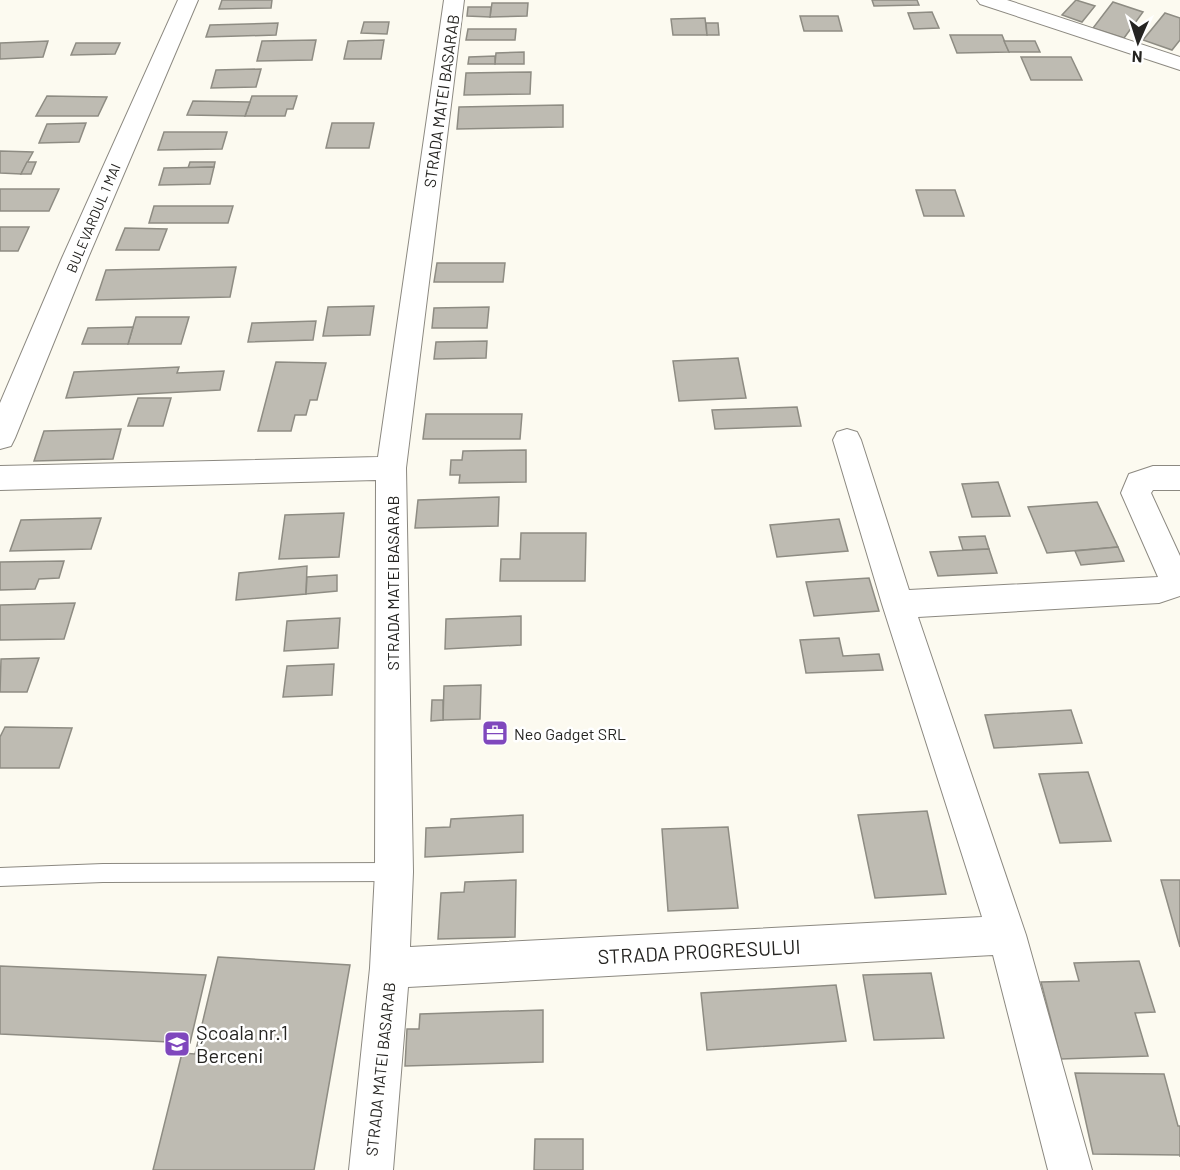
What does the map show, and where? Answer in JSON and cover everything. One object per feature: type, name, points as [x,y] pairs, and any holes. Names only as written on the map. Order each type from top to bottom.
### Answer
[{"type":"main road","name":"BULEVARDUL 1 MAI","points":[[0,438],[75,258],[188,0]]},
{"type":"street","name":"STRADA MATEI BASARAB","points":[[370,1170],[390,968],[394,872],[391,468],[454,0]]},
{"type":"street","points":[[987,0],[1180,64]]},
{"type":"street","points":[[848,440],[898,604],[1007,935],[1070,1170]]},
{"type":"street","points":[[0,478],[391,468]]},
{"type":"street","points":[[898,604],[1159,590],[1171,586],[1174,577],[1136,493],[1139,482],[1153,478],[1180,478]]},
{"type":"street","name":"STRADA PROGRESULUI","points":[[390,968],[1007,935]]},
{"type":"lane","points":[[0,877],[103,873],[394,872]]},
{"type":"building","points":[[222,0],[272,0],[271,8],[219,9]]},
{"type":"building","points":[[872,0],[917,0],[919,5],[874,6]]},
{"type":"building","points":[[1076,0],[1095,6],[1082,22],[1062,15]]},
{"type":"building","points":[[1113,2],[1143,12],[1124,38],[1093,28]]},
{"type":"building","points":[[492,3],[528,3],[527,16],[490,17]]},
{"type":"building","points":[[468,7],[491,7],[490,17],[467,16]]},
{"type":"building","points":[[932,12],[939,28],[914,29],[908,13]]},
{"type":"building","points":[[1165,13],[1180,18],[1180,40],[1172,50],[1143,40]]},
{"type":"building","points":[[800,16],[838,16],[842,31],[804,31]]},
{"type":"building","points":[[705,18],[707,35],[673,35],[671,19]]},
{"type":"building","points":[[364,22],[389,22],[387,34],[361,33]]},
{"type":"building","points":[[278,23],[276,35],[206,37],[210,25]]},
{"type":"building","points":[[706,23],[718,23],[719,35],[707,35]]},
{"type":"building","points":[[468,29],[516,29],[515,40],[466,40]]},
{"type":"building","points":[[950,35],[1002,35],[1009,52],[957,53]]},
{"type":"building","points":[[316,40],[312,60],[257,61],[262,41]]},
{"type":"building","points":[[384,40],[381,59],[344,59],[348,41]]},
{"type":"building","points":[[48,41],[43,57],[0,59],[0,43]]},
{"type":"building","points":[[1004,41],[1035,41],[1040,52],[1009,52]]},
{"type":"building","points":[[76,43],[120,43],[115,54],[71,55]]},
{"type":"building","points":[[524,52],[524,64],[495,64],[496,53]]},
{"type":"building","points":[[495,56],[495,64],[468,64],[469,57]]},
{"type":"building","points":[[1021,57],[1071,57],[1082,80],[1031,80]]},
{"type":"building","points":[[261,69],[256,87],[211,88],[216,70]]},
{"type":"building","points":[[531,72],[530,94],[464,95],[466,73]]},
{"type":"building","points":[[47,96],[107,97],[98,116],[36,116]]},
{"type":"building","points":[[252,96],[297,96],[293,109],[287,109],[285,116],[245,116]]},
{"type":"building","points":[[193,101],[250,102],[245,116],[187,115]]},
{"type":"building","points":[[563,105],[563,127],[457,129],[459,107]]},
{"type":"building","points":[[86,123],[79,142],[39,143],[47,124]]},
{"type":"building","points":[[332,123],[374,123],[369,148],[326,148]]},
{"type":"building","points":[[164,132],[227,132],[222,149],[158,150]]},
{"type":"building","points":[[0,151],[33,152],[21,174],[0,173]]},
{"type":"building","points":[[27,162],[36,162],[31,174],[21,174]]},
{"type":"building","points":[[190,162],[215,162],[214,167],[188,168]]},
{"type":"building","points":[[214,167],[210,184],[159,185],[164,168]]},
{"type":"building","points":[[0,189],[59,189],[49,211],[0,211]]},
{"type":"building","points":[[916,190],[955,190],[964,216],[924,216]]},
{"type":"building","points":[[154,206],[233,206],[228,223],[149,223]]},
{"type":"building","points":[[0,227],[29,227],[18,251],[0,251]]},
{"type":"building","points":[[125,228],[167,229],[159,250],[116,250]]},
{"type":"building","points":[[437,263],[505,263],[503,282],[434,282]]},
{"type":"building","points":[[236,267],[230,297],[96,300],[106,270]]},
{"type":"building","points":[[374,306],[370,335],[323,336],[328,307]]},
{"type":"building","points":[[489,307],[487,328],[432,328],[434,308]]},
{"type":"building","points":[[136,317],[189,317],[181,344],[128,344]]},
{"type":"building","points":[[316,321],[313,340],[248,342],[252,323]]},
{"type":"building","points":[[133,327],[128,344],[82,344],[88,328]]},
{"type":"building","points":[[487,341],[486,358],[434,359],[436,342]]},
{"type":"building","points":[[738,358],[746,398],[679,401],[673,361]]},
{"type":"building","points":[[276,362],[326,363],[317,400],[310,400],[306,415],[295,415],[291,431],[258,431]]},
{"type":"building","points":[[179,367],[177,373],[224,371],[220,390],[66,398],[74,372]]},
{"type":"building","points":[[138,398],[171,398],[163,426],[128,426]]},
{"type":"building","points":[[797,407],[801,426],[715,429],[712,410]]},
{"type":"building","points":[[426,414],[522,414],[520,439],[423,439]]},
{"type":"building","points":[[121,429],[113,459],[34,461],[44,431]]},
{"type":"building","points":[[526,450],[526,482],[459,483],[460,475],[450,475],[451,460],[462,460],[463,451]]},
{"type":"building","points":[[998,482],[1010,516],[972,517],[962,484]]},
{"type":"building","points":[[499,497],[498,526],[415,528],[418,500]]},
{"type":"building","points":[[1097,502],[1118,547],[1047,553],[1028,507]]},
{"type":"building","points":[[344,513],[339,557],[279,559],[285,515]]},
{"type":"building","points":[[101,518],[91,549],[10,551],[21,520]]},
{"type":"building","points":[[839,519],[848,551],[777,557],[770,525]]},
{"type":"building","points":[[521,533],[586,533],[585,581],[500,581],[501,559],[520,559]]},
{"type":"building","points":[[985,536],[989,549],[963,550],[959,537]]},
{"type":"building","points":[[1118,547],[1124,561],[1081,565],[1075,551]]},
{"type":"building","points":[[989,549],[997,573],[938,576],[930,552]]},
{"type":"building","points":[[64,561],[59,578],[39,579],[35,589],[0,590],[0,562]]},
{"type":"building","points":[[307,566],[306,594],[236,600],[239,573]]},
{"type":"building","points":[[337,575],[337,591],[306,594],[307,577]]},
{"type":"building","points":[[869,578],[879,611],[814,616],[806,582]]},
{"type":"building","points":[[75,603],[64,639],[0,640],[0,605]]},
{"type":"building","points":[[521,616],[521,645],[445,649],[446,619]]},
{"type":"building","points":[[340,618],[338,648],[284,651],[287,621]]},
{"type":"building","points":[[839,638],[843,656],[879,654],[883,670],[806,673],[800,640]]},
{"type":"building","points":[[39,658],[27,692],[0,692],[1,659]]},
{"type":"building","points":[[334,664],[332,695],[283,697],[287,666]]},
{"type":"building","points":[[481,685],[480,719],[443,720],[444,686]]},
{"type":"building","points":[[432,700],[443,700],[443,720],[431,721]]},
{"type":"building","points":[[1071,710],[1082,743],[994,748],[985,715]]},
{"type":"building","points":[[5,727],[72,728],[59,768],[0,768],[0,737]]},
{"type":"building","points":[[1088,772],[1111,841],[1060,843],[1039,774]]},
{"type":"building","points":[[927,811],[946,894],[875,898],[858,815]]},
{"type":"building","points":[[523,815],[523,852],[425,857],[426,828],[450,827],[451,819]]},
{"type":"building","points":[[728,827],[738,908],[668,911],[662,829]]},
{"type":"building","points":[[516,880],[515,937],[438,939],[441,893],[464,892],[465,882]]},
{"type":"building","points":[[1161,880],[1180,880],[1180,947]]},
{"type":"building","points":[[218,957],[350,965],[314,1170],[153,1170],[182,1053],[195,1054]]},
{"type":"building","points":[[1139,961],[1155,1012],[1135,1013],[1148,1056],[1061,1059],[1041,982],[1079,981],[1074,963]]},
{"type":"building","points":[[0,966],[206,975],[190,1043],[0,1034]]},
{"type":"building","points":[[931,973],[944,1038],[874,1040],[863,975]]},
{"type":"building","points":[[836,985],[846,1041],[707,1050],[701,993]]},
{"type":"building","points":[[543,1010],[543,1062],[405,1066],[407,1029],[419,1029],[420,1014]]},
{"type":"building","points":[[1075,1073],[1164,1074],[1178,1126],[1180,1126],[1180,1155],[1093,1154]]},
{"type":"building","points":[[535,1139],[583,1139],[583,1170],[534,1170]]},
{"type":"place","name":"Neo Gadget SRL","points":[[495,733]]},
{"type":"place","name":"Școala nr.1 Berceni","points":[[177,1044]]}]
